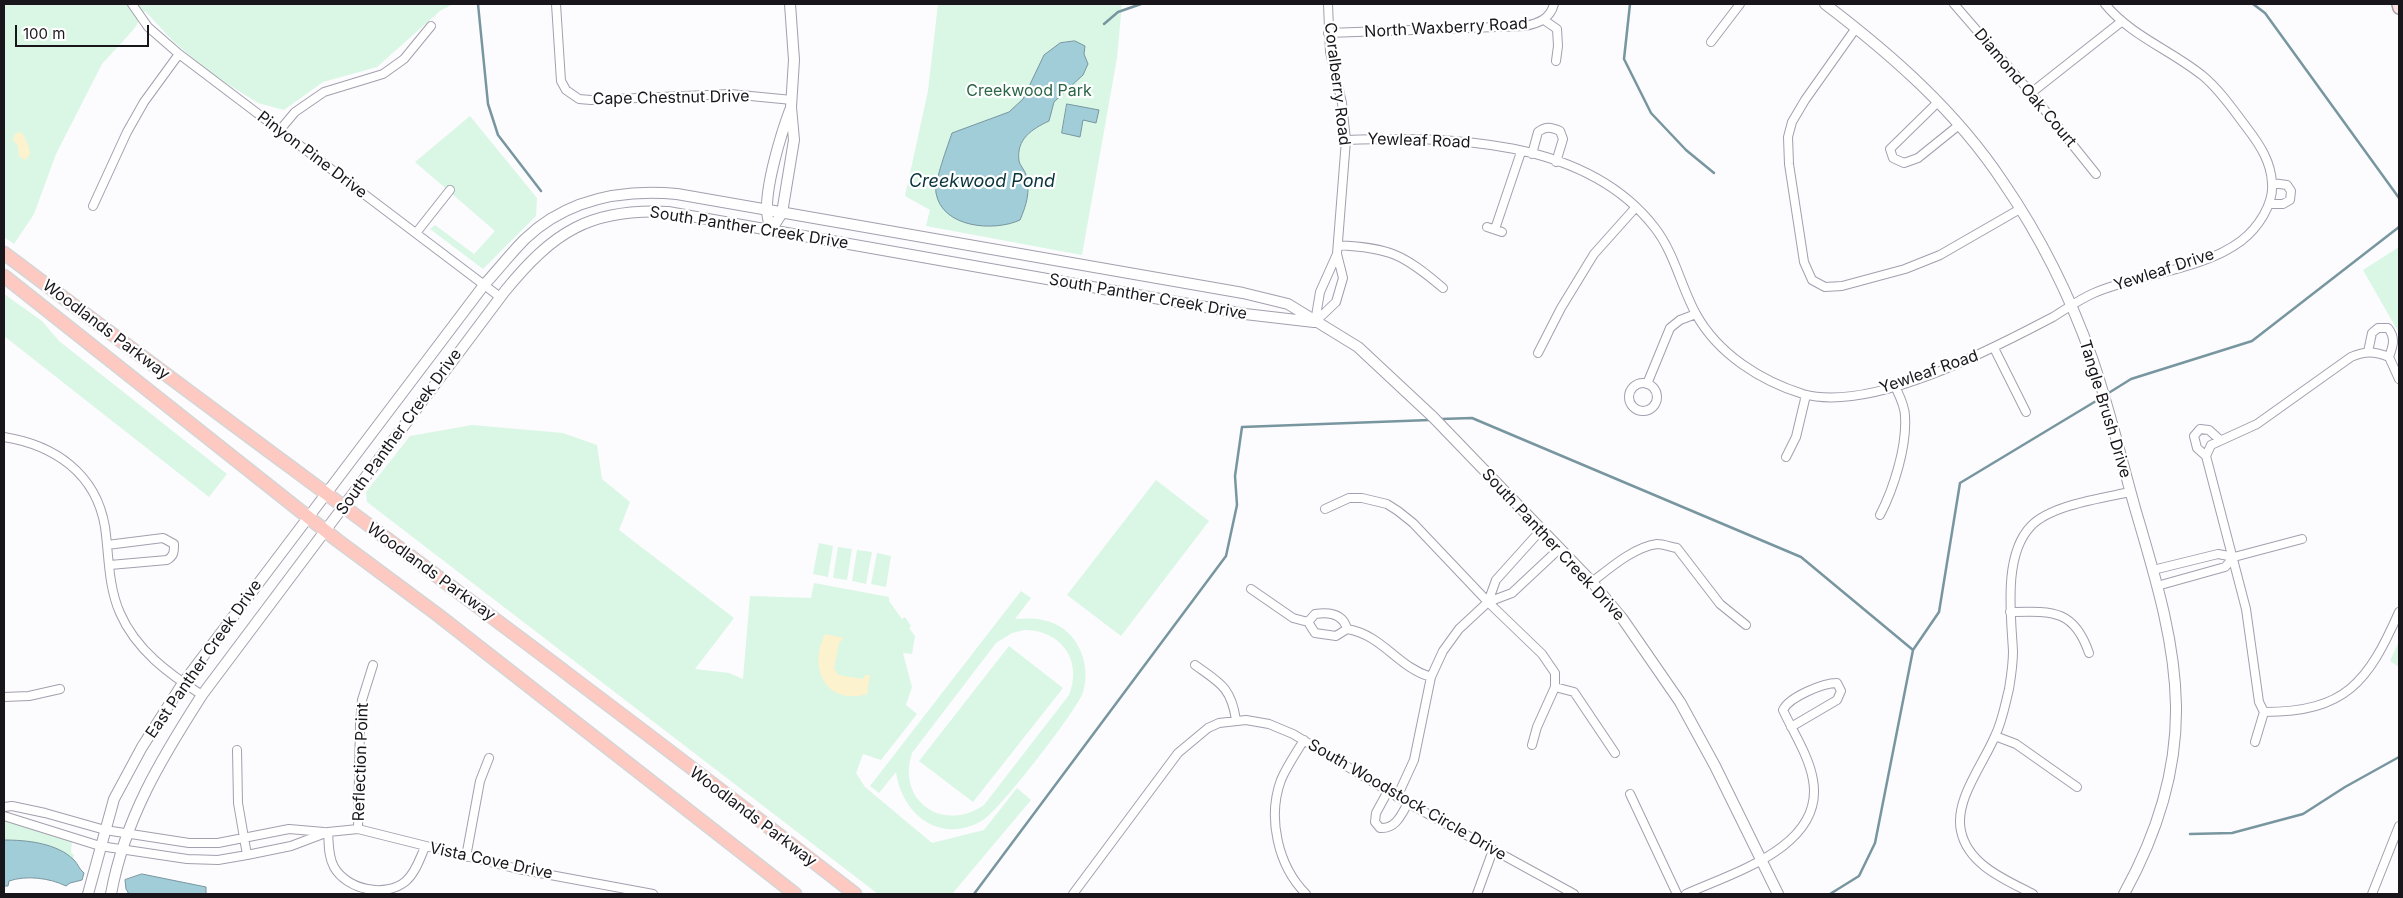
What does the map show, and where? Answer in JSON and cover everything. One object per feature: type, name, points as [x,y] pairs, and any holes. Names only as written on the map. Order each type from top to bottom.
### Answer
[{"type":"main road","points":[[2398,4],[2399,8]]},
{"type":"main road","name":"Woodlands Parkway","points":[[4,253],[344,509],[460,592],[855,894]]},
{"type":"main road","name":"Woodlands Parkway","points":[[4,276],[325,531],[438,614],[796,894]]},
{"type":"street","name":"Pinyon Pine Drive","points":[[132,4],[148,28],[179,54],[500,297]]},
{"type":"street","name":"Cape Chestnut Drive","points":[[556,4],[561,81],[566,90],[579,98],[603,100],[730,94],[792,103]]},
{"type":"street","points":[[770,230],[782,213],[794,140],[792,103],[794,60],[790,4]]},
{"type":"street","name":"Coralberry Road","points":[[1315,322],[1320,292],[1337,254],[1346,140],[1328,33],[1328,4]]},
{"type":"street","name":"North Waxberry Road","points":[[1328,33],[1525,26],[1544,20],[1554,4]]},
{"type":"street","points":[[1711,42],[1740,4]]},
{"type":"street","name":"Tangle Brush Drive","points":[[1825,4],[1898,62],[1959,125],[1986,159],[2020,209],[2053,268],[2071,307],[2104,395],[2157,586],[2168,634],[2176,706],[2173,749],[2158,822],[2142,861],[2124,894]]},
{"type":"street","name":"Diamond Oak Court","points":[[1954,4],[2096,174]]},
{"type":"street","name":"Yewleaf Drive","points":[[2071,307],[2090,294],[2215,255],[2241,241],[2253,230],[2270,204],[2272,192],[2272,183],[2264,153],[2219,92],[2204,77],[2121,22],[2105,4]]},
{"type":"street","points":[[1544,20],[1556,30],[1558,46],[1556,61]]},
{"type":"street","points":[[2030,93],[2121,22]]},
{"type":"street","points":[[279,131],[295,112],[324,92],[383,74],[404,59],[431,26]]},
{"type":"street","points":[[1856,28],[1805,100],[1792,122],[1788,137],[1789,164],[1804,262],[1812,280],[1825,287],[1842,286],[1914,265],[1940,255],[2020,209]]},
{"type":"street","points":[[93,206],[144,102],[179,54]]},
{"type":"street","points":[[1938,102],[1890,149],[1893,158],[1904,163],[1918,158],[1959,125]]},
{"type":"street","points":[[770,230],[767,210],[775,160],[792,103]]},
{"type":"street","points":[[1532,154],[1538,132],[1543,128],[1560,131],[1563,139],[1556,162]]},
{"type":"street","name":"Yewleaf Road","points":[[1346,140],[1445,139],[1487,144],[1532,154],[1556,162],[1606,184],[1636,206],[1657,231],[1665,244],[1696,314],[1720,345],[1749,369],[1782,386],[1806,395],[1841,396],[1895,386],[1983,354],[2071,307]]},
{"type":"street","points":[[1495,229],[1521,152]]},
{"type":"street","points":[[2270,204],[2283,204],[2290,200],[2291,191],[2287,185],[2272,183]]},
{"type":"street","points":[[416,233],[450,190]]},
{"type":"street","name":"South Panther Creek Drive","points":[[327,495],[484,285],[526,238],[549,220],[595,199],[620,193],[677,194],[1243,293],[1288,304],[1358,347],[1437,421],[1559,550],[1592,582],[1640,642],[1680,702],[1715,766],[1778,894]]},
{"type":"street","points":[[1538,353],[1561,308],[1594,254],[1636,206]]},
{"type":"street","name":"South Panther Creek Drive","points":[[325,531],[344,509],[500,297],[542,250],[578,225],[603,217],[624,213],[668,212],[1245,314],[1315,322]]},
{"type":"street","points":[[1338,244],[1370,246],[1395,253],[1421,270],[1442,288]]},
{"type":"street","name":"Coralberry Road","points":[[1315,322],[1336,302],[1343,278],[1337,254]]},
{"type":"street","points":[[1647,384],[1670,328],[1680,320],[1696,314]]},
{"type":"street","points":[[2372,352],[2372,333],[2378,328],[2388,328],[2393,334],[2393,345],[2389,358],[2399,379]]},
{"type":"street","name":"Yewleaf Road","points":[[1994,348],[2026,412]]},
{"type":"street","points":[[2206,456],[2211,445],[2257,424],[2350,357],[2372,352],[2389,358]]},
{"type":"street","points":[[1880,515],[1890,495],[1905,428],[1906,415],[1895,386]]},
{"type":"street","points":[[1786,457],[1796,437],[1806,395]]},
{"type":"street","points":[[2220,440],[2208,430],[2200,429],[2194,436],[2197,448],[2206,456],[2234,557],[2246,609],[2259,702],[2264,712],[2255,742]]},
{"type":"street","points":[[4,437],[41,446],[81,475],[98,505],[107,545],[114,598],[129,632],[149,656],[183,683],[202,695]]},
{"type":"street","points":[[2033,894],[2018,891],[1977,860],[1964,841],[1960,830],[1966,797],[1974,774],[1995,736],[2010,682],[2013,652],[2010,612],[2013,571],[2020,542],[2031,526],[2055,512],[2130,492]]},
{"type":"street","name":"East Panther Creek Drive","points":[[88,894],[114,799],[142,747],[183,683],[308,517],[327,495]]},
{"type":"street","points":[[1325,509],[1349,498],[1375,500],[1392,508],[1413,523],[1488,602],[1542,654],[1555,673],[1555,687],[1537,727],[1532,745]]},
{"type":"street","points":[[1488,602],[1496,580],[1541,530]]},
{"type":"street","name":"East Panther Creek Drive","points":[[111,894],[120,851],[138,805],[163,756],[202,695],[325,531]]},
{"type":"street","points":[[107,545],[163,538],[174,544],[172,557],[167,560],[110,565]]},
{"type":"street","points":[[2153,570],[2218,554],[2234,557],[2302,539]]},
{"type":"street","points":[[1592,582],[1610,568],[1643,549],[1658,544],[1677,548],[1720,604],[1746,625]]},
{"type":"street","points":[[1397,797],[1414,760],[1431,677],[1443,651],[1460,628],[1488,602],[1512,593],[1559,550]]},
{"type":"street","points":[[2157,586],[2225,566],[2234,557]]},
{"type":"street","points":[[1251,588],[1293,618],[1308,622],[1315,633],[1336,636],[1346,629],[1368,634],[1403,663],[1420,674],[1431,677]]},
{"type":"street","points":[[2010,612],[2052,612],[2070,620],[2085,640],[2089,653]]},
{"type":"street","points":[[2264,712],[2310,708],[2348,691],[2374,664],[2399,612]]},
{"type":"street","points":[[1308,622],[1315,614],[1334,614],[1341,618],[1346,629]]},
{"type":"street","points":[[1195,665],[1222,685],[1230,695],[1236,720]]},
{"type":"street","name":"Reflection Point","points":[[358,829],[362,700],[373,666]]},
{"type":"street","points":[[1686,894],[1761,860],[1783,848],[1796,836],[1804,824],[1814,794],[1813,781],[1808,764],[1791,728],[1783,710],[1786,703],[1827,683],[1837,684],[1841,691],[1837,700],[1791,728]]},
{"type":"street","points":[[1555,687],[1574,692],[1615,754]]},
{"type":"street","points":[[4,697],[29,696],[60,689]]},
{"type":"street","name":"South Woodstock Circle Drive","points":[[1073,894],[1178,753],[1208,728],[1219,723],[1236,720],[1269,724],[1304,740],[1397,797],[1574,894]]},
{"type":"street","points":[[1995,736],[2016,744],[2077,787]]},
{"type":"street","points":[[1304,740],[1280,782],[1276,830],[1279,852],[1286,866],[1306,894]]},
{"type":"street","points":[[237,750],[238,803],[247,855]]},
{"type":"street","points":[[466,856],[480,781],[488,758]]},
{"type":"street","points":[[1388,791],[1376,813],[1375,822],[1380,828],[1388,828],[1394,825],[1408,803]]},
{"type":"street","points":[[1630,794],[1677,894]]},
{"type":"street","name":"Vista Cove Drive","points":[[4,807],[12,806],[45,813],[105,830],[189,843],[218,843],[289,830],[328,832],[358,829],[425,847],[653,894]]},
{"type":"street","name":"Vista Cove Drive","points":[[4,816],[120,851],[187,859],[218,860],[247,855],[291,846],[328,832]]},
{"type":"street","points":[[2372,894],[2399,826]]},
{"type":"street","points":[[328,832],[330,858],[335,869],[352,884],[375,890],[386,891],[407,880],[415,869],[425,847]]},
{"type":"street","points":[[1477,894],[1493,850]]},
{"type":"green space","points":[[4,4],[453,4],[440,11],[377,67],[323,82],[284,110],[258,103],[210,73],[174,42],[145,11],[134,29],[102,64],[56,154],[34,214],[14,244],[4,237]]},
{"type":"green space","name":"Creekwood Park","points":[[938,4],[1122,4],[1117,58],[1082,255],[926,226],[930,210],[905,196],[928,91]]},
{"type":"green space","points":[[470,116],[537,198],[536,216],[483,269],[430,229],[435,225],[474,254],[495,231],[415,162]]},
{"type":"green space","points":[[2399,247],[2399,333],[2363,270]]},
{"type":"green space","points":[[4,294],[42,321],[59,341],[227,474],[209,497],[4,336]]},
{"type":"green space","points":[[472,425],[563,433],[597,445],[602,479],[630,502],[619,530],[734,618],[695,669],[729,673],[743,679],[750,596],[811,598],[814,583],[889,597],[889,601],[902,619],[905,617],[911,626],[909,628],[915,636],[912,654],[903,653],[912,687],[906,705],[917,714],[881,760],[863,754],[856,773],[865,787],[932,843],[984,830],[1017,788],[1031,800],[952,894],[878,894],[367,502],[366,492],[410,436]]},
{"type":"green space","points":[[1156,480],[1209,521],[1121,636],[1067,595]]},
{"type":"green space","points":[[819,543],[833,546],[828,577],[813,574]]},
{"type":"green space","points":[[838,547],[852,549],[847,580],[833,578]]},
{"type":"green space","points":[[857,550],[872,552],[866,584],[852,581]]},
{"type":"green space","points":[[877,553],[891,556],[886,587],[871,584]]},
{"type":"green space","points":[[1021,591],[1031,598],[1015,619],[1035,619],[1055,624],[1064,629],[1077,644],[1086,672],[1083,692],[1078,702],[1053,738],[1005,799],[983,820],[968,827],[953,829],[939,827],[926,822],[906,802],[896,772],[879,793],[870,786]],"holes":[[[1024,630],[1037,631],[1049,635],[1066,649],[1071,659],[1073,670],[1073,682],[1069,695],[984,805],[969,813],[954,816],[939,814],[927,808],[917,798],[911,786],[909,770],[912,753],[996,643],[1012,633]]]},
{"type":"green space","points":[[2399,641],[2399,667],[2390,661]]},
{"type":"green space","points":[[1009,646],[1063,688],[973,802],[919,761]]},
{"type":"green space","points":[[4,819],[72,841],[71,852],[74,855],[73,860],[57,850],[40,844],[4,840]]},
{"type":"sand","points":[[20,132],[28,144],[30,154],[26,160],[19,157],[18,146],[13,140],[15,134]]},
{"type":"sand","points":[[825,634],[844,638],[839,643],[834,668],[838,675],[863,679],[865,675],[870,675],[867,694],[841,695],[831,690],[824,682],[818,660]]},
{"type":"water","name":"Creekwood Pond","points":[[1075,41],[1085,46],[1084,54],[1088,64],[1083,75],[1054,102],[1049,121],[1031,131],[1020,147],[1019,161],[1025,173],[1028,193],[1020,220],[997,226],[984,226],[958,220],[948,214],[940,205],[936,188],[952,133],[1009,112],[1023,99],[1044,55],[1060,43]]},
{"type":"water","points":[[1067,104],[1099,110],[1096,123],[1083,120],[1080,137],[1062,133]]},
{"type":"water","points":[[4,840],[32,842],[50,846],[67,854],[84,873],[82,880],[66,886],[45,879],[23,878],[9,881],[8,886],[4,886]]},
{"type":"water","points":[[142,874],[206,887],[206,894],[129,894],[126,889],[125,880]]},
{"type":"waterway","points":[[478,4],[488,104],[498,135],[541,191]]},
{"type":"waterway","points":[[1104,24],[1118,12],[1141,4]]},
{"type":"waterway","points":[[1630,4],[1624,59],[1651,113],[1686,150],[1714,173]]},
{"type":"waterway","points":[[2253,4],[2265,13],[2399,198]]},
{"type":"waterway","points":[[2107,394],[2131,379],[2252,341],[2399,227]]},
{"type":"waterway","points":[[1913,650],[1939,612],[1960,483],[2101,398]]},
{"type":"waterway","points":[[1441,419],[1472,418],[1801,557],[1913,650],[1875,843],[1859,876],[1830,894]]},
{"type":"waterway","points":[[974,894],[1226,556],[1237,505],[1235,476],[1242,427],[1430,420]]},
{"type":"waterway","points":[[2190,834],[2232,833],[2303,814],[2345,787],[2399,757]]}]
